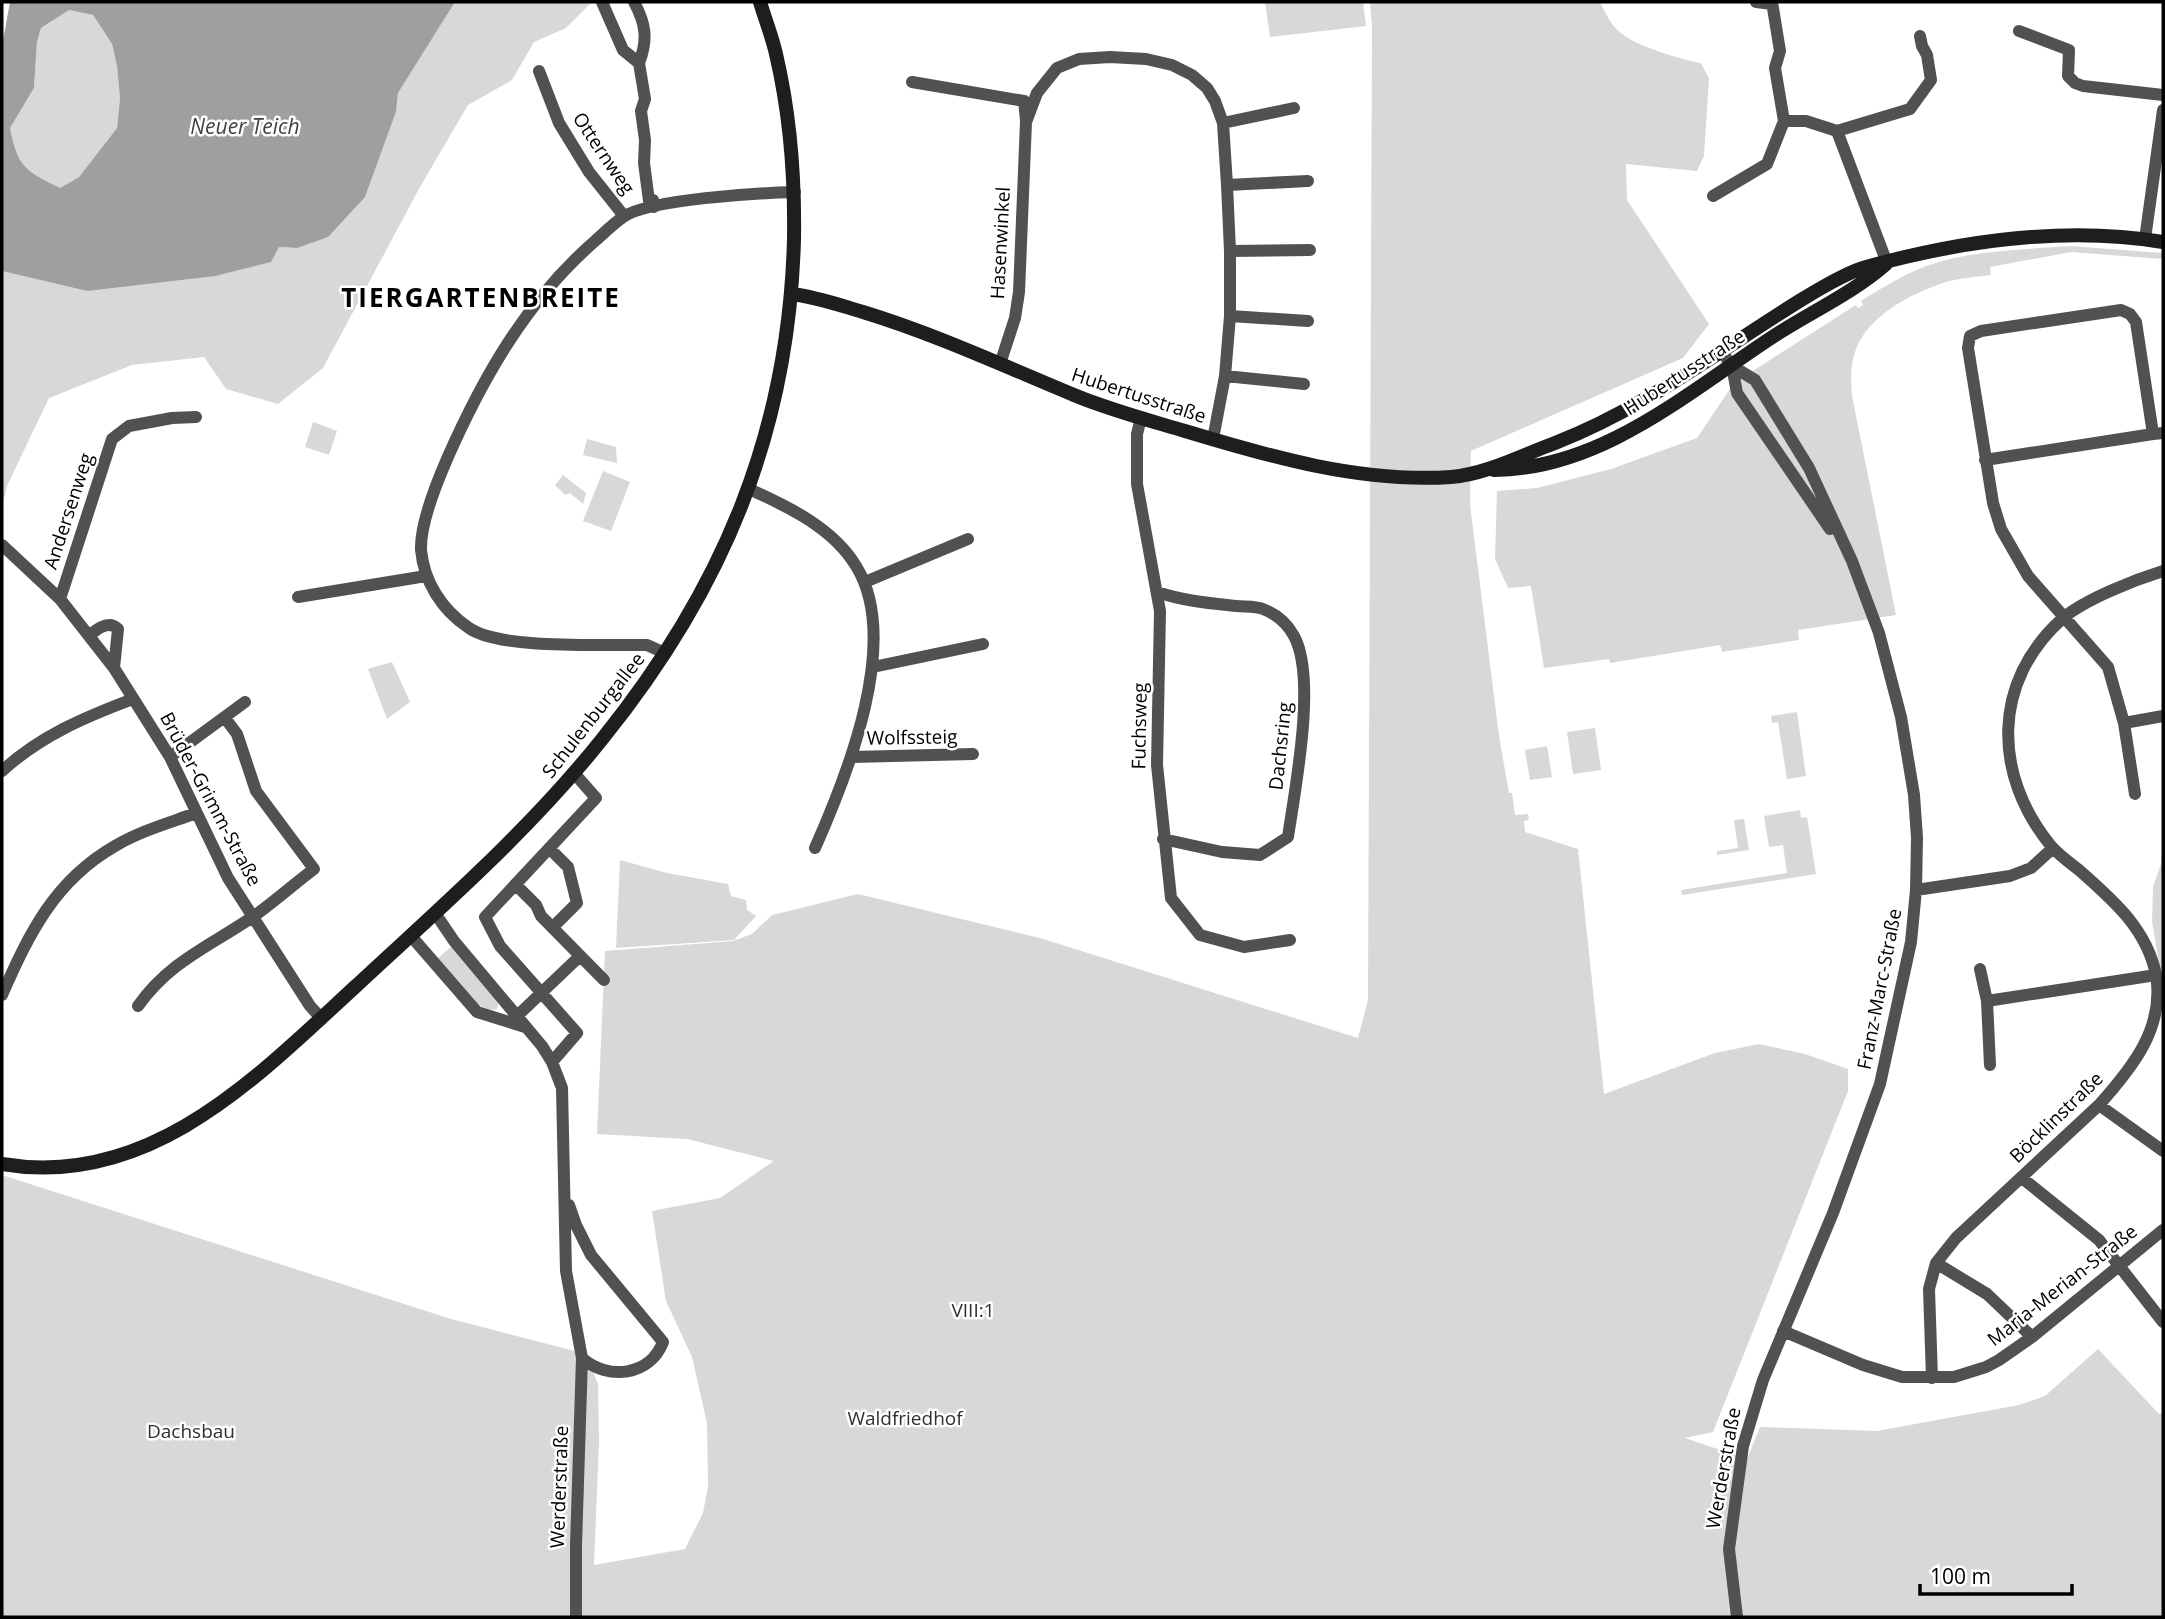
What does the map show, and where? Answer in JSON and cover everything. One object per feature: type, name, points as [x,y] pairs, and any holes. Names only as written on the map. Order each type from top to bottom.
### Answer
[{"type":"street","points":[[602,2],[623,50],[639,64]]},
{"type":"street","points":[[634,2],[641,14],[646,45],[639,64],[645,99],[641,111],[646,140],[644,163],[649,201],[653,200],[654,207]]},
{"type":"street","name":"Schulenburgallee","points":[[2,1164],[55,1167],[92,1163],[159,1140],[210,1112],[254,1079],[411,936],[544,807],[631,703],[665,653],[703,592],[749,489],[781,373],[792,293],[795,191],[776,52],[760,2]]},
{"type":"street","points":[[1713,196],[1767,163],[1784,121],[1775,68],[1780,51],[1772,3],[1756,2]]},
{"type":"street","points":[[2020,31],[2068,50],[2068,76],[2075,83],[2163,95]]},
{"type":"street","points":[[1784,121],[1806,121],[1837,131],[1910,109],[1931,80],[1927,55],[1920,36]]},
{"type":"street","name":"Hasenwinkel","points":[[1000,364],[1015,318],[1019,292],[1026,122],[1037,93],[1057,68],[1079,59],[1146,59],[1172,65],[1192,75],[1207,88],[1223,123],[1230,251],[1230,316],[1225,376],[1213,439]]},
{"type":"street","name":"Otternweg","points":[[539,71],[559,123],[589,172],[624,216]]},
{"type":"street","points":[[912,82],[1024,101],[1026,122]]},
{"type":"street","points":[[1223,123],[1294,108]]},
{"type":"street","points":[[2145,239],[2163,110]]},
{"type":"street","points":[[1837,131],[1887,263]]},
{"type":"street","points":[[1227,185],[1308,181]]},
{"type":"street","points":[[665,653],[647,645],[517,642],[485,637],[470,629],[450,612],[436,595],[426,576],[421,547],[431,495],[466,416],[507,342],[572,261],[624,216],[677,202],[795,191]]},
{"type":"street","name":"Hubertusstraße","points":[[792,293],[909,326],[1078,397],[1213,439],[1278,457],[1352,472],[1404,477],[1454,477],[1485,470],[1594,428],[1657,394],[1803,299],[1864,267],[1945,247],[1990,240],[2092,237],[2145,239],[2163,243]]},
{"type":"street","points":[[1230,251],[1310,250]]},
{"type":"street","name":"Hubertusstraße","points":[[1485,470],[1516,470],[1562,458],[1602,444],[1650,420],[1800,320],[1870,278],[1887,263]]},
{"type":"street","points":[[1985,460],[2158,433],[2136,322],[2130,314],[2121,310],[1980,331],[1970,336],[1968,348],[1985,460],[1993,503],[2006,540],[2028,576],[2108,667],[2124,723],[2135,794]]},
{"type":"street","points":[[1230,316],[1308,321]]},
{"type":"street","name":"Franz-Marc-Straße","points":[[1722,352],[1732,366],[1755,380],[1809,468],[1852,561],[1879,634],[1901,717],[1914,794],[1916,890],[1912,942],[1880,1084],[1855,1159],[1783,1331]]},
{"type":"street","name":"Franz-Marc-Straße","points":[[1732,366],[1737,393],[1852,561]]},
{"type":"street","points":[[1225,376],[1304,384]]},
{"type":"street","name":"Andersenweg","points":[[60,599],[112,439],[129,426],[172,418],[195,417]]},
{"type":"street","name":"Fuchsweg","points":[[1141,418],[1137,434],[1138,484],[1160,611],[1157,765],[1171,898],[1200,935],[1244,947],[1290,940]]},
{"type":"street","name":"Wolfssteig","points":[[749,489],[806,518],[828,534],[855,564],[865,582],[871,611],[873,667],[852,757],[815,848]]},
{"type":"street","points":[[865,582],[968,539]]},
{"type":"street","name":"Brüder-Grimm-Straße","points":[[2,545],[60,599],[114,668],[170,757],[228,878],[310,1006],[321,1017]]},
{"type":"street","name":"Böcklinstraße","points":[[1932,1378],[1929,1289],[1937,1263],[1956,1238],[2099,1105],[2125,1075],[2147,1043],[2156,1019],[2158,996],[2150,952],[2130,918],[2053,848],[2036,825],[2019,793],[2010,762],[2007,728],[2013,690],[2025,664],[2064,618],[2116,588],[2163,571]]},
{"type":"street","points":[[298,597],[426,576]]},
{"type":"street","name":"Dachsring","points":[[1157,593],[1184,601],[1261,608],[1282,619],[1295,637],[1300,654],[1304,692],[1304,722],[1288,837],[1260,855],[1223,852],[1163,839]]},
{"type":"street","points":[[90,635],[108,625],[114,625],[118,629],[114,668]]},
{"type":"street","points":[[873,667],[984,644]]},
{"type":"street","points":[[2,771],[20,755],[55,732],[133,699]]},
{"type":"street","points":[[170,757],[245,702]]},
{"type":"street","points":[[2124,723],[2163,716]]},
{"type":"street","points":[[138,1006],[166,974],[205,945],[253,916],[314,869],[256,791],[237,734],[225,718]]},
{"type":"street","name":"Wolfssteig","points":[[852,757],[973,754]]},
{"type":"street","points":[[552,1062],[577,1033],[500,946],[485,917],[596,798],[574,773]]},
{"type":"street","points":[[2,995],[27,939],[44,911],[83,868],[115,846],[196,813]]},
{"type":"street","points":[[1916,890],[2010,876],[2031,867],[2053,848]]},
{"type":"street","points":[[550,849],[568,867],[577,903],[553,927]]},
{"type":"street","points":[[516,885],[537,905],[541,916],[604,980]]},
{"type":"street","name":"Werderstraße","points":[[435,913],[454,941],[528,1028],[552,1062],[562,1088],[566,1270],[582,1358],[576,1617]]},
{"type":"street","points":[[411,936],[477,1012],[528,1028]]},
{"type":"street","points":[[517,1016],[580,956]]},
{"type":"street","points":[[1980,969],[1987,1001],[1990,1065]]},
{"type":"street","points":[[1987,1001],[2156,975]]},
{"type":"street","points":[[2099,1105],[2163,1151]]},
{"type":"street","points":[[2022,1178],[2099,1240],[2163,1322]]},
{"type":"street","name":"Werderstraße","points":[[566,1195],[591,1255],[663,1342],[659,1353],[649,1363],[626,1372],[606,1371],[582,1358]]},
{"type":"street","name":"Maria-Merian-Straße","points":[[1783,1331],[1902,1377],[1954,1377],[1986,1367],[2032,1336],[2163,1230]]},
{"type":"street","points":[[1937,1263],[1987,1294],[2032,1336]]},
{"type":"street","name":"Werderstraße","points":[[1737,1617],[1729,1549],[1743,1446],[1755,1400],[1783,1331]]},
{"type":"green space","points":[[455,2],[592,2],[566,28],[534,42],[512,80],[468,105],[420,187],[323,368],[278,404],[226,389],[204,357],[132,365],[49,398],[7,486],[2,508],[2,271],[87,291],[279,247],[297,248],[365,197],[396,112],[398,93]]},
{"type":"green space","points":[[1265,2],[1363,2],[1366,26],[1270,37]]},
{"type":"green space","points":[[1370,2],[1600,2],[1612,24],[1622,34],[1660,52],[1701,63],[1709,79],[1704,156],[1697,171],[1626,164],[1627,200],[1709,324],[1683,358],[1471,451],[1470,505],[1499,736],[1515,815],[1528,814],[1529,820],[1524,821],[1525,832],[1578,849],[1604,1094],[1715,1053],[1759,1044],[1805,1054],[1848,1069],[1848,1091],[1713,1432],[1685,1438],[1747,1459],[1760,1427],[1877,1431],[2019,1405],[2045,1396],[2098,1349],[2159,1414],[2163,1413],[2163,1617],[2,1617],[2,1175],[451,1319],[586,1354],[598,1384],[599,1442],[594,1565],[685,1549],[703,1513],[708,1486],[707,1423],[692,1357],[666,1301],[652,1211],[720,1198],[774,1161],[687,1139],[597,1134],[605,951],[733,941],[752,934],[772,915],[858,894],[1040,938],[1358,1038],[1368,1000]]},
{"type":"green space","points":[[69,10],[93,15],[112,44],[120,98],[117,128],[79,177],[60,188],[31,172],[20,160],[10,128],[34,88],[37,42],[41,28]]},
{"type":"green space","points":[[2070,246],[2163,253],[2163,259],[2071,252],[1990,267],[1991,275],[1949,281],[1904,300],[1879,318],[1861,339],[1852,363],[1852,396],[1896,615],[1798,630],[1799,640],[1722,652],[1720,645],[1610,663],[1609,659],[1544,668],[1531,586],[1508,588],[1495,559],[1497,491],[1537,488],[1611,469],[1697,438],[1734,383],[1856,305],[1858,308],[1863,305],[1861,301],[1875,292],[1919,269],[1974,254]]},
{"type":"green space","points":[[313,422],[337,431],[329,455],[305,447]]},
{"type":"green space","points":[[587,439],[616,447],[617,463],[583,455]]},
{"type":"green space","points":[[603,471],[630,482],[611,531],[583,521]]},
{"type":"green space","points":[[563,475],[586,493],[583,504],[570,493],[565,495],[555,485]]},
{"type":"green space","points":[[392,662],[410,702],[387,719],[368,669]]},
{"type":"green space","points":[[1797,712],[1806,776],[1787,779],[1778,722],[1772,723],[1771,716]]},
{"type":"green space","points":[[1595,728],[1601,770],[1573,774],[1567,732]]},
{"type":"green space","points":[[1547,746],[1552,777],[1530,780],[1525,750]]},
{"type":"green space","points":[[1800,810],[1801,818],[1807,817],[1816,874],[1682,895],[1681,890],[1787,873],[1783,845],[1769,847],[1764,816]]},
{"type":"green space","points":[[1744,819],[1749,850],[1717,855],[1717,851],[1738,848],[1734,820]]},
{"type":"green space","points":[[2163,858],[2163,987],[2152,921],[2153,887]]},
{"type":"green space","points":[[620,860],[667,873],[728,884],[731,896],[746,900],[747,910],[756,916],[734,940],[616,948]]},
{"type":"green space","points":[[453,945],[499,1002],[497,1009],[481,1006],[473,1000],[437,959]]},
{"type":"water","name":"Neuer Teich","points":[[10,2],[455,2],[398,93],[396,112],[365,197],[328,237],[297,248],[279,247],[271,262],[215,276],[87,291],[2,271],[2,46]],"holes":[[[69,10],[93,15],[112,44],[117,66],[120,98],[117,128],[79,177],[60,188],[25,166],[16,152],[10,128],[34,88],[37,42],[41,28]]]},
{"type":"district","name":"TIERGARTENBREITE","points":[[481,298]]},
{"type":"park label","name":"VIII:1","points":[[973,1310]]},
{"type":"park label","name":"Waldfriedhof","points":[[905,1418]]},
{"type":"park label","name":"Dachsbau","points":[[191,1431]]}]
